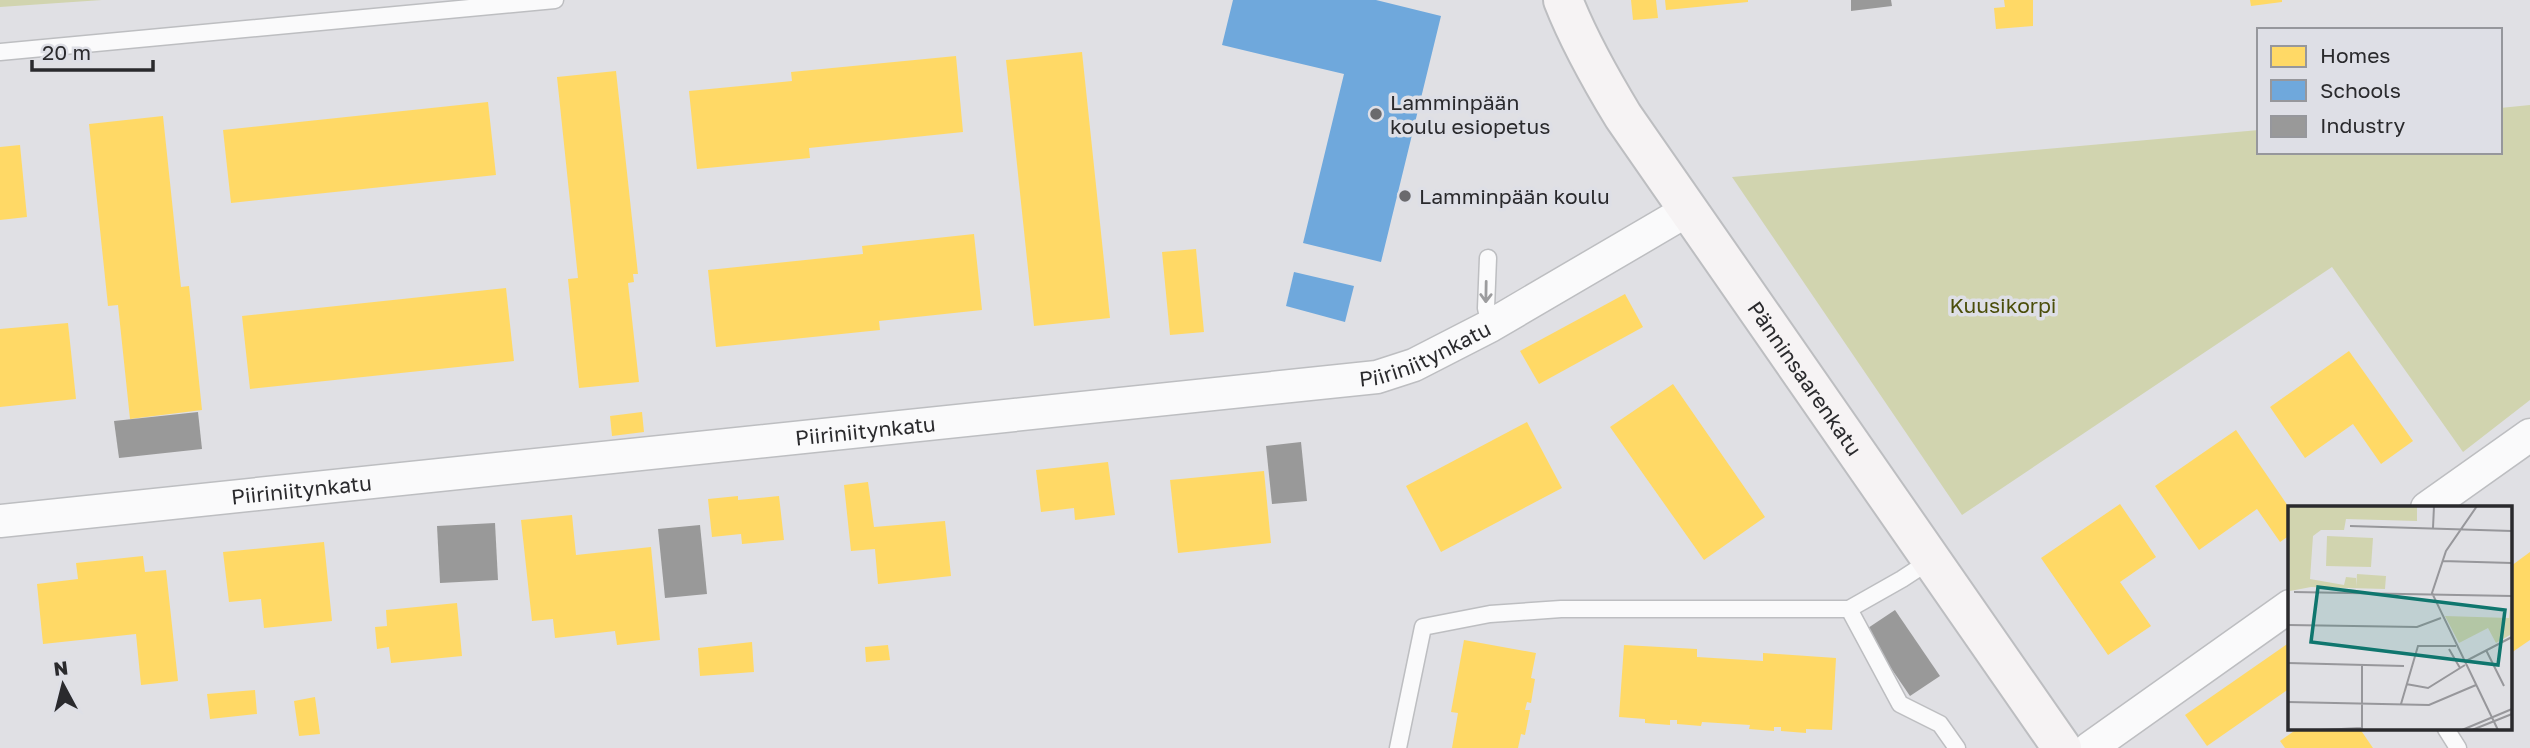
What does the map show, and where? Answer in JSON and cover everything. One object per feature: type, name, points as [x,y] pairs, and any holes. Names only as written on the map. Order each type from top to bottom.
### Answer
[{"type":"street","name":"Pänninsaarenkatu","points":[[1563,0],[1586,52],[1623,116],[2062,748]]},
{"type":"street","name":"Piiriniitynkatu","points":[[0,521],[1377,377],[1414,365],[1490,326],[1688,210]]},
{"type":"street","points":[[2430,506],[2530,435]]},
{"type":"street","points":[[2090,748],[2288,607]]},
{"type":"lane","points":[[0,52],[555,0]]},
{"type":"lane","points":[[1488,258],[1486,308],[1490,326]]},
{"type":"lane","points":[[1398,748],[1423,627],[1490,614],[1561,609],[1849,609],[1931,560]]},
{"type":"lane","points":[[1849,609],[1900,704],[1940,724],[1957,748]]},
{"type":"lane","points":[[2446,730],[2458,748]]},
{"type":"green space","points":[[0,0],[102,0],[0,7]]},
{"type":"green space","name":"Kuusikorpi","points":[[2530,105],[2530,400],[2463,452],[2332,267],[1962,515],[1732,177],[2257,130],[2257,154],[2502,154],[2502,108]]},
{"type":"building: Homes","points":[[1631,0],[1656,0],[1658,18],[1633,20]]},
{"type":"building: Homes","points":[[1665,0],[1748,0],[1748,2],[1666,10]]},
{"type":"building: Homes","points":[[2004,0],[2033,0],[2033,26],[1996,29],[1994,8],[2005,7]]},
{"type":"building: Homes","points":[[2250,0],[2282,0],[2282,2],[2251,6]]},
{"type":"building: Homes","points":[[1082,52],[1110,318],[1034,326],[1006,60]]},
{"type":"building: Homes","points":[[956,56],[963,132],[809,148],[810,158],[697,169],[689,91],[792,81],[791,72]]},
{"type":"building: Homes","points":[[616,71],[638,274],[633,274],[634,282],[628,283],[639,382],[579,388],[568,279],[578,278],[557,77]]},
{"type":"building: Homes","points":[[488,102],[496,175],[231,203],[223,130]]},
{"type":"building: Homes","points":[[163,116],[181,287],[189,286],[202,410],[130,419],[118,305],[108,306],[89,124]]},
{"type":"building: Homes","points":[[20,145],[27,217],[0,220],[0,147]]},
{"type":"building: Homes","points":[[974,234],[982,310],[879,321],[880,330],[716,347],[708,270],[863,254],[862,246]]},
{"type":"building: Homes","points":[[1196,249],[1204,332],[1170,335],[1162,252]]},
{"type":"building: Homes","points":[[506,288],[514,361],[250,389],[242,316]]},
{"type":"building: Homes","points":[[1625,294],[1643,327],[1539,384],[1520,351]]},
{"type":"building: Homes","points":[[68,323],[76,399],[0,407],[0,329]]},
{"type":"building: Homes","points":[[2349,351],[2413,441],[2381,464],[2353,424],[2305,458],[2270,407]]},
{"type":"building: Homes","points":[[1673,384],[1765,517],[1704,560],[1610,427]]},
{"type":"building: Homes","points":[[642,412],[644,432],[612,436],[610,416]]},
{"type":"building: Homes","points":[[1527,422],[1562,488],[1441,552],[1406,486]]},
{"type":"building: Homes","points":[[2236,430],[2288,506],[2288,536],[2280,542],[2257,509],[2199,550],[2155,486]]},
{"type":"building: Homes","points":[[1108,462],[1115,515],[1075,520],[1074,508],[1041,512],[1036,470]]},
{"type":"building: Homes","points":[[1264,471],[1271,543],[1178,553],[1170,480]]},
{"type":"building: Homes","points":[[868,482],[874,527],[945,521],[951,576],[878,584],[875,549],[851,551],[844,485]]},
{"type":"building: Homes","points":[[738,496],[738,500],[779,496],[784,540],[742,544],[741,534],[712,537],[708,499]]},
{"type":"building: Homes","points":[[2120,504],[2156,557],[2120,582],[2151,626],[2108,655],[2041,558]]},
{"type":"building: Homes","points":[[572,515],[576,555],[651,547],[660,640],[617,645],[615,631],[555,638],[553,619],[532,621],[521,520]]},
{"type":"building: Homes","points":[[324,542],[332,621],[264,628],[261,599],[229,602],[223,552]]},
{"type":"building: Homes","points":[[2530,552],[2530,640],[2512,652],[2512,565]]},
{"type":"building: Homes","points":[[143,556],[145,572],[166,570],[178,681],[141,685],[136,634],[43,644],[37,584],[78,579],[76,563]]},
{"type":"building: Homes","points":[[457,603],[462,656],[391,663],[389,647],[377,649],[375,627],[387,626],[386,610]]},
{"type":"building: Homes","points":[[1464,640],[1536,653],[1531,678],[1535,679],[1531,703],[1527,702],[1525,710],[1530,710],[1525,735],[1521,734],[1518,748],[1452,748],[1458,713],[1451,712]]},
{"type":"building: Homes","points":[[752,642],[754,672],[700,676],[698,648]]},
{"type":"building: Homes","points":[[2288,643],[2288,689],[2207,746],[2185,715]]},
{"type":"building: Homes","points":[[888,645],[890,660],[866,662],[865,647]]},
{"type":"building: Homes","points":[[1624,645],[1697,649],[1697,657],[1763,661],[1763,653],[1836,658],[1832,730],[1806,729],[1806,733],[1781,731],[1781,727],[1774,727],[1774,731],[1749,729],[1750,725],[1702,722],[1701,726],[1677,724],[1677,720],[1670,720],[1670,725],[1619,717]]},
{"type":"building: Homes","points":[[255,690],[257,714],[210,719],[207,694]]},
{"type":"building: Homes","points":[[315,697],[320,734],[299,736],[294,701]]},
{"type":"building: Homes","points":[[2296,730],[2361,730],[2373,748],[2285,748],[2280,741]]},
{"type":"building: Schools","points":[[1233,0],[1376,0],[1441,16],[1381,262],[1303,243],[1344,74],[1222,45]]},
{"type":"building: Schools","points":[[1294,272],[1354,286],[1345,322],[1286,306]]},
{"type":"building: Industry","points":[[1851,0],[1891,0],[1892,6],[1851,11]]},
{"type":"building: Industry","points":[[198,412],[202,449],[119,458],[114,421]]},
{"type":"building: Industry","points":[[1301,442],[1307,501],[1272,504],[1266,446]]},
{"type":"building: Industry","points":[[495,523],[498,580],[440,583],[437,526]]},
{"type":"building: Industry","points":[[700,525],[707,594],[665,598],[658,529]]},
{"type":"building: Industry","points":[[1895,610],[1940,676],[1910,696],[1865,630]]},
{"type":"place","name":"Lamminpään koulu esiopetus","points":[[1376,114]]},
{"type":"place","name":"Lamminpään koulu","points":[[1405,196]]}]
